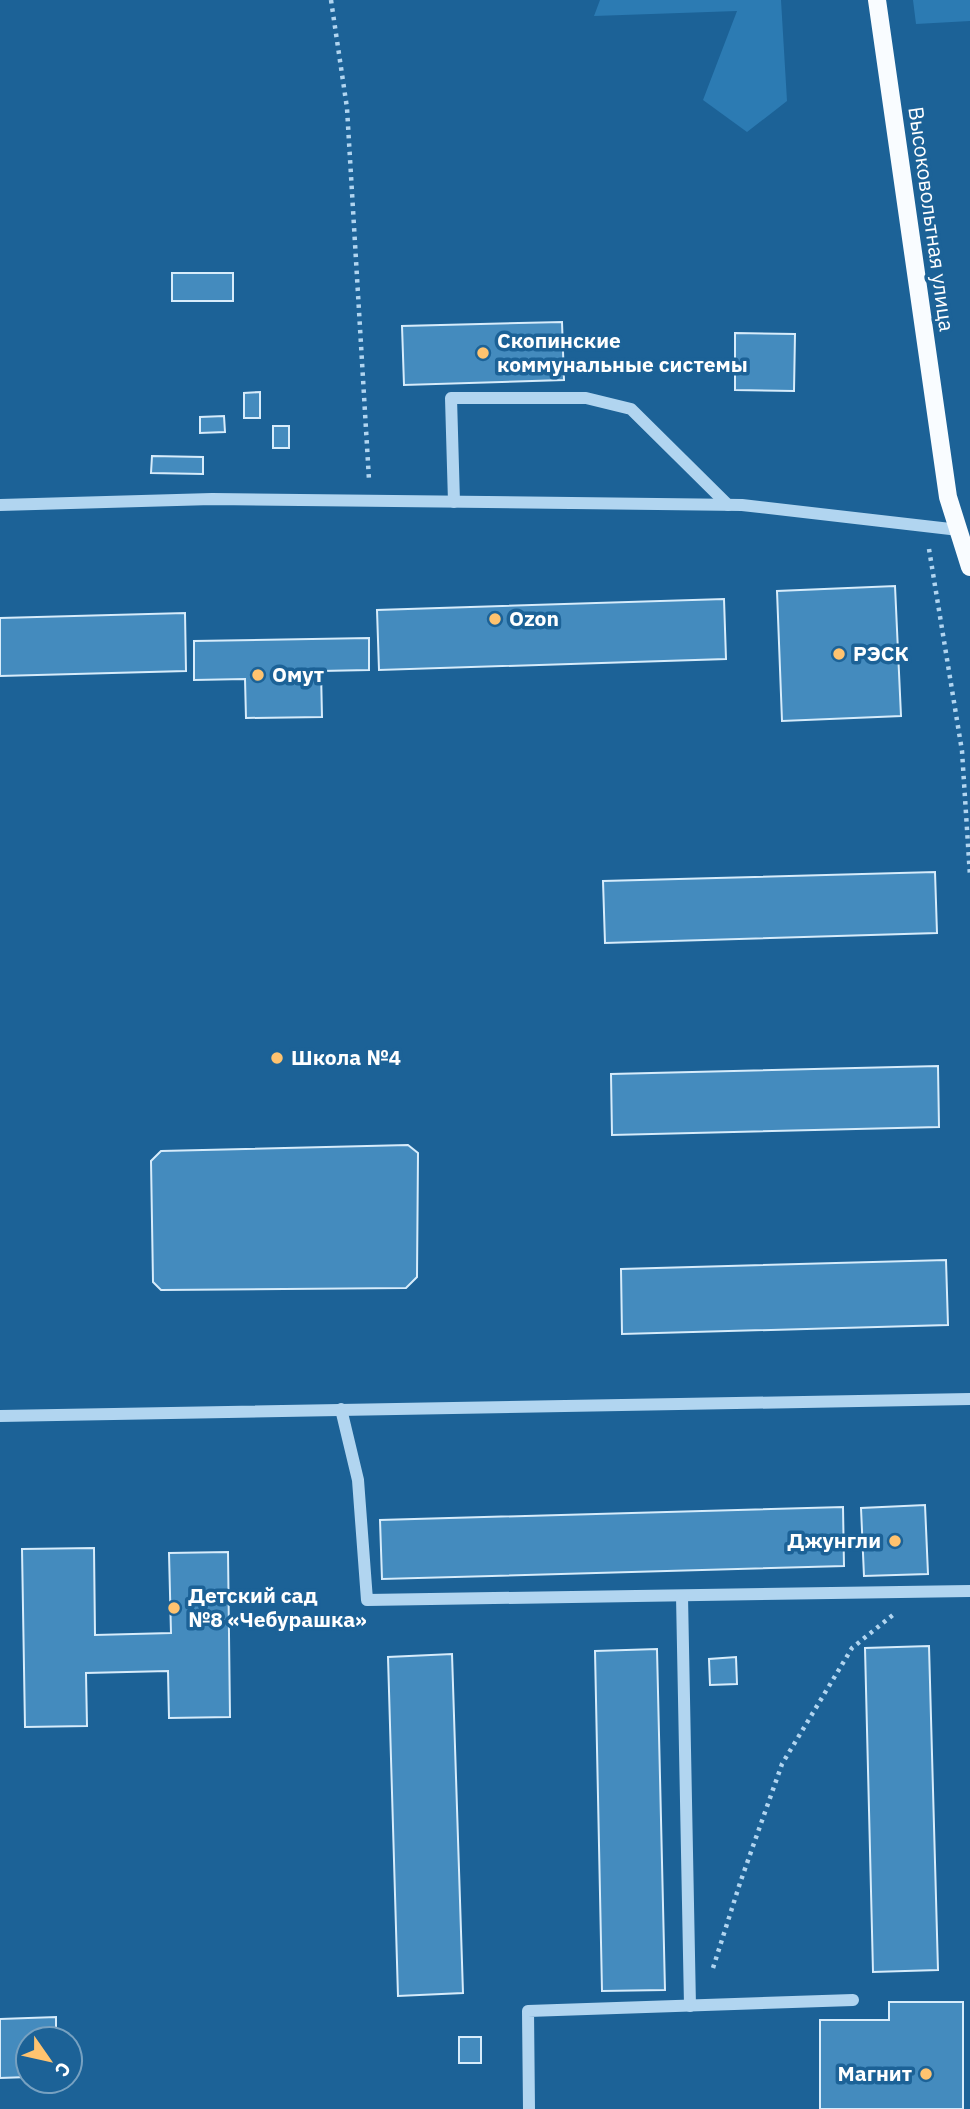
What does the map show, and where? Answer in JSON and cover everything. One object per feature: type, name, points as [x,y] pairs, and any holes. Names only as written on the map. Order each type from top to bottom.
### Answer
[{"type":"main road","name":"Высоковольтная улица","points":[[877,0],[948,497],[969,561]]},
{"type":"street","points":[[454,502],[451,398],[586,398],[631,409],[728,505]]},
{"type":"street","points":[[0,505],[212,499],[728,505],[959,530]]},
{"type":"street","points":[[0,1416],[970,1399]]},
{"type":"street","points":[[341,1409],[358,1480],[367,1600],[970,1591]]},
{"type":"street","points":[[682,1596],[696,2005]]},
{"type":"street","points":[[529,2109],[528,2011],[853,2000]]},
{"type":"path","points":[[331,0],[347,108],[370,500]]},
{"type":"path","points":[[696,2005],[782,1764],[852,1648],[922,1592]]},
{"type":"shaded area","points":[[600,0],[781,0],[787,101],[747,132],[703,100],[737,11],[594,16]]},
{"type":"shaded area","points":[[913,0],[970,0],[970,21],[916,24]]},
{"type":"building","points":[[172,273],[233,273],[233,301],[172,301]]},
{"type":"building","name":"Скопинские коммунальные системы","points":[[562,322],[564,380],[404,385],[402,326]]},
{"type":"building","points":[[735,333],[795,334],[794,391],[735,390]]},
{"type":"building","points":[[260,392],[260,418],[244,418],[244,393]]},
{"type":"building","points":[[224,416],[225,432],[200,433],[200,417]]},
{"type":"building","points":[[273,426],[289,426],[289,448],[273,448]]},
{"type":"building","points":[[152,456],[203,457],[203,474],[151,473]]},
{"type":"building","name":"РЭСК","points":[[895,586],[901,716],[782,721],[777,591]]},
{"type":"building","points":[[724,599],[726,659],[379,670],[377,610]]},
{"type":"building","points":[[185,613],[186,671],[0,676],[0,618]]},
{"type":"building","name":"Омут","points":[[369,638],[369,670],[321,671],[322,717],[246,718],[245,679],[194,680],[194,641]]},
{"type":"building","points":[[935,872],[937,933],[605,943],[603,881]]},
{"type":"building","points":[[938,1066],[939,1127],[612,1135],[611,1074]]},
{"type":"building","points":[[408,1145],[418,1153],[417,1277],[406,1288],[161,1290],[153,1282],[151,1161],[161,1151]]},
{"type":"building","points":[[946,1260],[948,1325],[622,1334],[621,1269]]},
{"type":"building","name":"Джунгли","points":[[925,1505],[928,1574],[864,1576],[861,1508]]},
{"type":"building","points":[[843,1507],[844,1566],[382,1579],[380,1520]]},
{"type":"building","points":[[94,1548],[95,1635],[171,1633],[169,1553],[228,1552],[230,1717],[169,1718],[168,1671],[86,1673],[87,1726],[25,1727],[22,1549]]},
{"type":"building","points":[[929,1646],[938,1970],[873,1972],[865,1648]]},
{"type":"building","points":[[657,1649],[665,1990],[602,1991],[595,1651]]},
{"type":"building","points":[[452,1654],[463,1993],[398,1996],[388,1657]]},
{"type":"building","points":[[736,1657],[737,1684],[710,1685],[709,1659]]},
{"type":"building","points":[[889,2002],[963,2002],[963,2109],[820,2109],[820,2020],[889,2020]]},
{"type":"building","points":[[56,2017],[56,2025],[14,2025],[14,2078],[0,2078],[0,2019]]},
{"type":"building","points":[[459,2037],[481,2037],[481,2063],[459,2063]]},
{"type":"place","name":"Скопинские коммунальные системы","points":[[483,353]]},
{"type":"place","name":"Ozon","points":[[495,619]]},
{"type":"place","name":"РЭСК","points":[[839,654]]},
{"type":"place","name":"Омут","points":[[258,675]]},
{"type":"place","name":"Школа №4","points":[[277,1058]]},
{"type":"place","name":"Джунгли","points":[[895,1541]]},
{"type":"place","name":"Детский сад №8 «Чебурашка»","points":[[174,1608]]},
{"type":"place","name":"Магнит","points":[[926,2074]]}]
